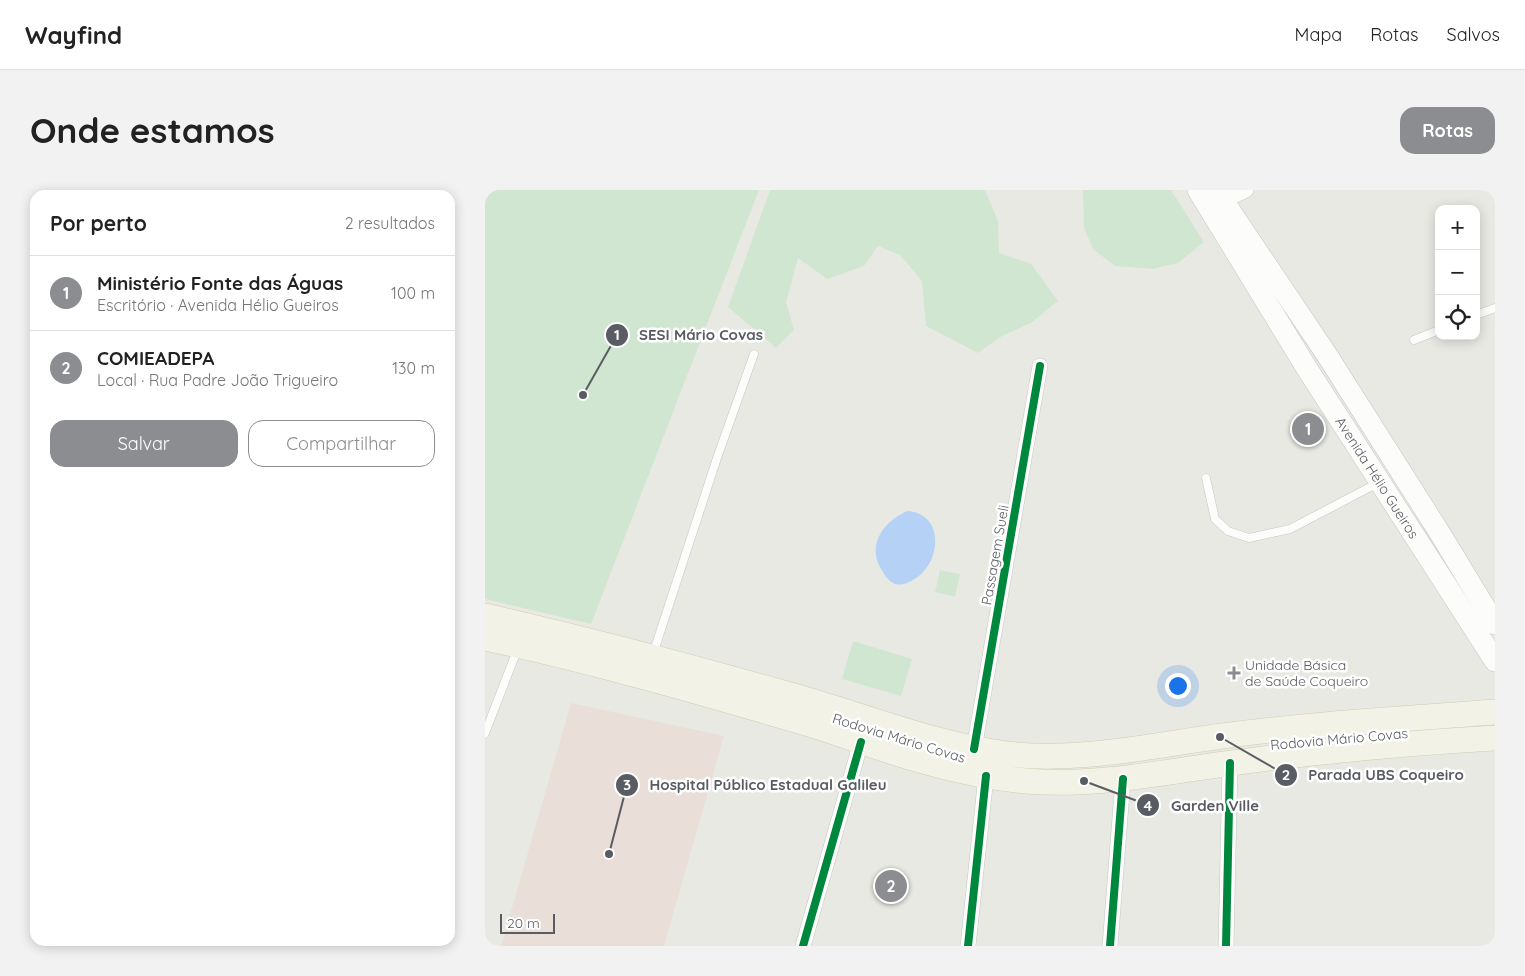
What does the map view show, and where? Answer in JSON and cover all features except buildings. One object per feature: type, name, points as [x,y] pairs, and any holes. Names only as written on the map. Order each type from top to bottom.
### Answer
[{"type":"main road","name":"Avenida Hélio Gueiros","points":[[1198,190],[1306,366],[1495,661]]},
{"type":"main road","name":"Avenida Hélio Gueiros","points":[[1219,196],[1327,355],[1495,624]]},
{"type":"main road","name":"Rodovia Mário Covas","points":[[497,632],[558,644],[653,656],[813,702],[918,736],[974,748],[1016,754],[1096,755],[1220,736],[1353,722],[1495,712]]},
{"type":"main road","name":"Rodovia Mário Covas","points":[[558,644],[669,683],[809,724],[939,766],[986,776],[1027,781],[1060,782],[1123,779],[1279,757],[1495,738]]},
{"type":"street","points":[[1219,196],[1246,190]]},
{"type":"street","name":"Passagem Sueli","points":[[974,748],[1040,366]]},
{"type":"street","points":[[803,946],[861,742]]},
{"type":"street","points":[[1226,946],[1230,763]]},
{"type":"street","points":[[968,946],[986,776]]},
{"type":"street","points":[[1110,946],[1123,779]]},
{"type":"lane","points":[[1480,314],[1495,308]]},
{"type":"lane","points":[[1415,340],[1435,332]]},
{"type":"lane","points":[[653,656],[717,458],[754,354]]},
{"type":"lane","points":[[1206,478],[1215,519],[1228,531],[1249,538],[1290,529],[1380,481]]},
{"type":"lane","points":[[485,733],[497,632]]},
{"type":"shaded area","points":[[571,703],[724,736],[664,946],[501,946]]},
{"type":"green space","points":[[485,190],[759,190],[591,624],[485,599]]},
{"type":"green space","points":[[770,190],[985,190],[998,221],[999,253],[1031,264],[1058,301],[1031,323],[1002,336],[978,353],[926,326],[922,281],[900,255],[878,246],[864,266],[827,279],[798,258],[786,302],[794,330],[776,348],[728,307]]},
{"type":"green space","points":[[1083,190],[1171,190],[1204,242],[1178,263],[1153,269],[1115,266],[1093,249],[1084,228]]},
{"type":"green space","points":[[940,570],[960,574],[955,597],[935,592]]},
{"type":"green space","points":[[853,641],[912,659],[901,696],[842,679]]},
{"type":"water","points":[[907,511],[920,514],[934,530],[934,553],[929,564],[921,574],[907,583],[898,584],[893,583],[884,574],[878,562],[876,544],[884,528]]},
{"type":"cycle path","points":[[974,749],[1040,366]]},
{"type":"cycle path","points":[[803,946],[861,742]]},
{"type":"cycle path","points":[[1226,946],[1230,763]]},
{"type":"cycle path","points":[[968,946],[986,776]]},
{"type":"cycle path","points":[[1110,946],[1123,779]]},
{"type":"place","name":"SESI Mário Covas","points":[[583,395]]},
{"type":"place","name":"Ministério Fonte das Águas","points":[[1308,429]]},
{"type":"place","name":"Unidade Básica de Saúde Coqueiro","points":[[1234,673]]},
{"type":"place","name":"Parada UBS Coqueiro","points":[[1220,737]]},
{"type":"place","name":"Garden Ville","points":[[1084,781]]},
{"type":"place","name":"Hospital Público Estadual Galileu","points":[[609,854]]},
{"type":"place","name":"COMIEADEPA","points":[[891,886]]}]
